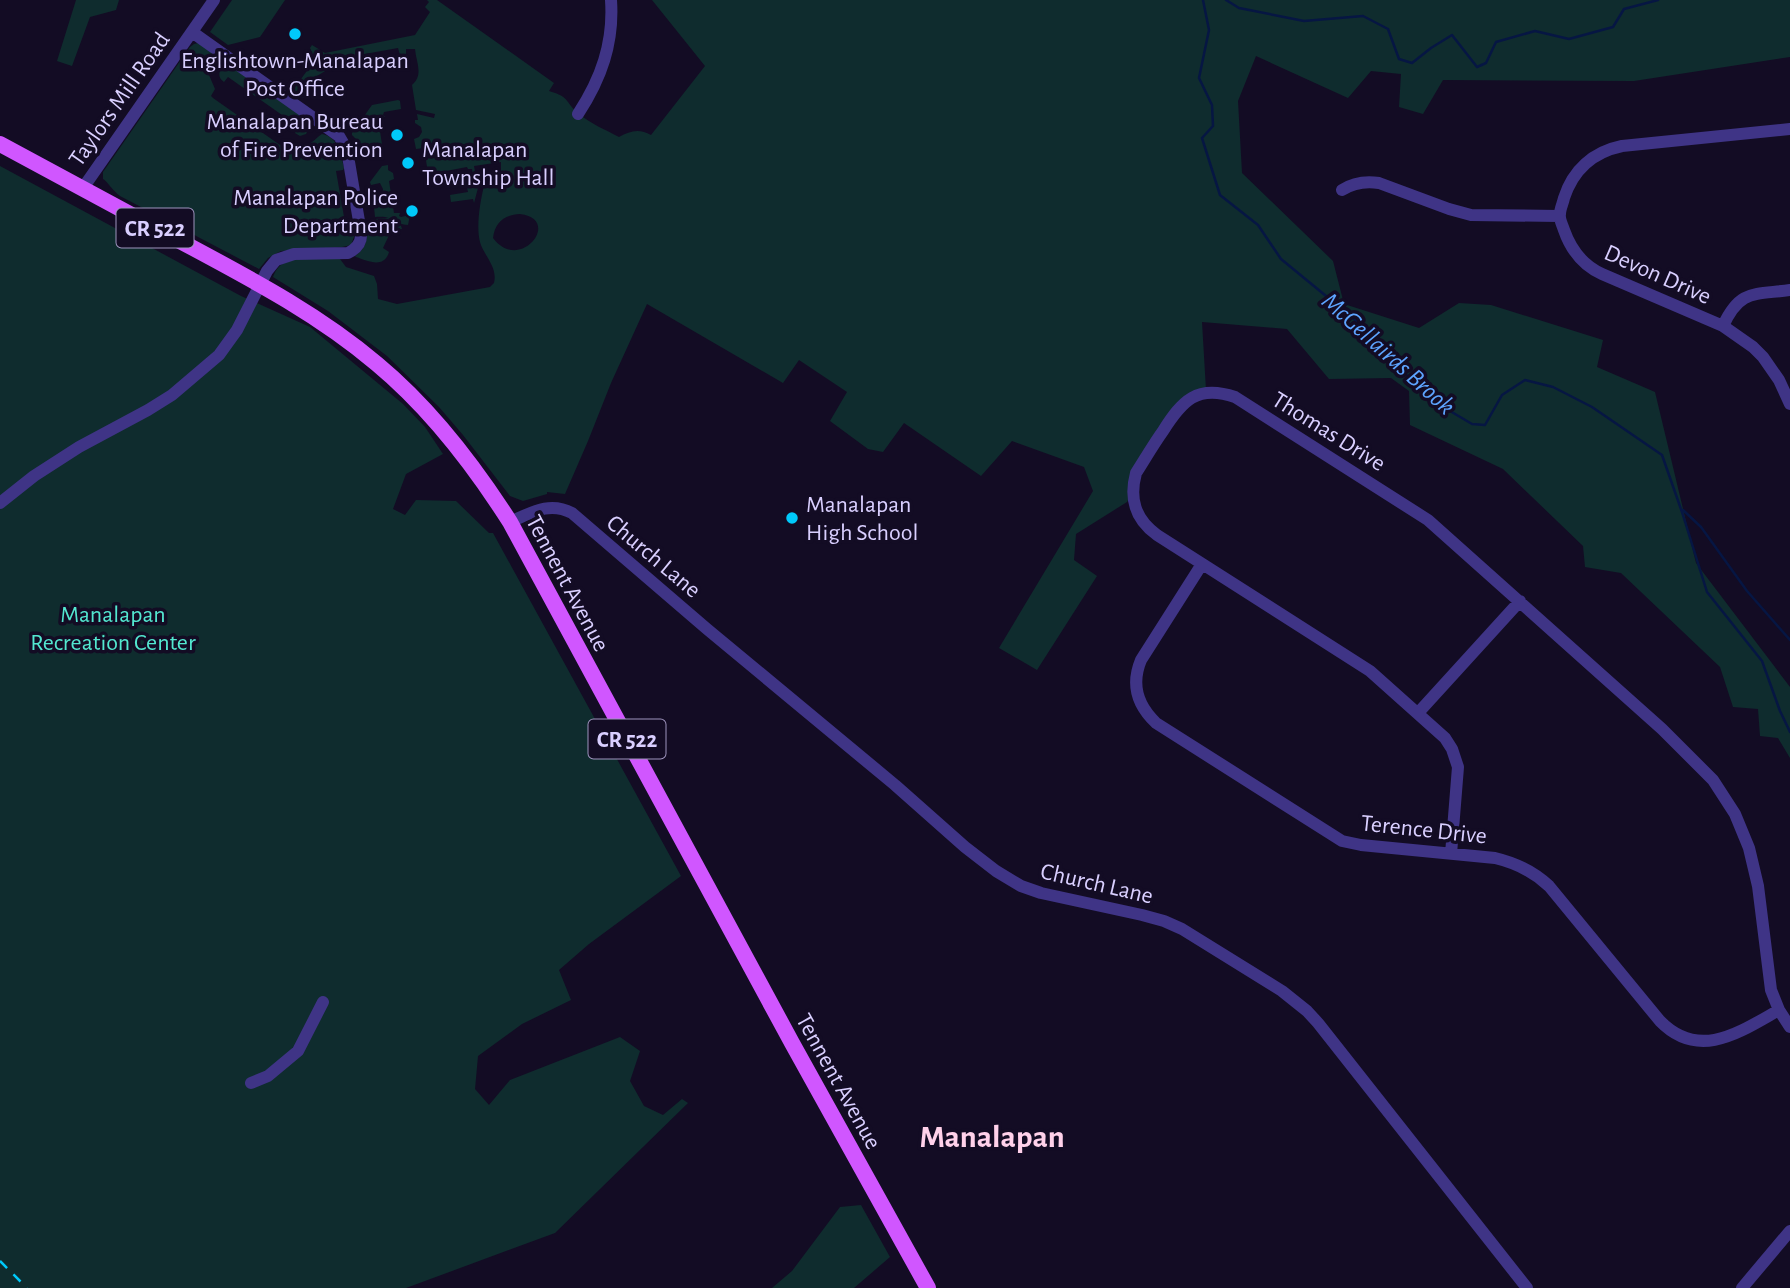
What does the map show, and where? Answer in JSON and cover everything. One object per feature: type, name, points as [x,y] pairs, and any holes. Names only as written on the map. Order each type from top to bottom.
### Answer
[{"type":"main road","name":"Tennent Avenue","points":[[0,144],[312,315],[377,363],[434,419],[510,522],[928,1288]]},
{"type":"street","name":"Taylors Mill Road","points":[[83,188],[214,0]]},
{"type":"street","points":[[578,114],[591,94],[607,56],[611,0]]},
{"type":"street","points":[[0,503],[34,476],[79,447],[148,410],[185,385],[225,348],[270,266],[281,258],[294,254],[348,253],[357,247],[362,236],[347,152],[342,140],[336,133],[192,32]]},
{"type":"street","points":[[1342,190],[1367,182],[1378,183],[1461,213],[1486,216],[1559,216],[1573,178],[1587,162],[1604,151],[1622,146],[1790,128]]},
{"type":"street","name":"Devon Drive","points":[[1559,216],[1572,249],[1589,267],[1723,326],[1763,357],[1779,380],[1790,404]]},
{"type":"street","points":[[1723,326],[1730,311],[1742,299],[1790,290]]},
{"type":"street","name":"Thomas Drive","points":[[1451,854],[1458,772],[1455,755],[1445,738],[1370,671],[1157,535],[1141,521],[1134,505],[1133,485],[1136,473],[1176,410],[1194,397],[1217,393],[1240,400],[1428,520],[1688,753],[1713,780],[1743,829],[1755,867],[1771,990],[1790,1027]]},
{"type":"street","name":"Church Lane","points":[[510,522],[542,508],[559,508],[572,513],[996,871],[1021,886],[1041,893],[1112,907],[1164,921],[1214,947],[1295,1000],[1318,1023],[1527,1288]]},
{"type":"street","name":"Terence Drive","points":[[1202,564],[1139,664],[1136,691],[1148,716],[1342,841],[1495,858],[1525,869],[1556,893],[1660,1021],[1679,1036],[1705,1042],[1721,1039],[1779,1010]]},
{"type":"street","points":[[1418,713],[1520,601]]},
{"type":"street","points":[[251,1083],[268,1076],[298,1051],[323,1002]]},
{"type":"street","points":[[1742,1288],[1790,1231]]},
{"type":"green space","points":[[76,0],[119,0],[116,10],[90,17],[72,66],[57,61]]},
{"type":"green space","points":[[232,0],[285,0],[260,37],[228,45],[210,32]]},
{"type":"green space","points":[[427,0],[437,0],[554,83],[549,91],[564,98],[588,121],[619,137],[635,131],[651,135],[705,66],[652,0],[1790,0],[1790,57],[1634,81],[1443,80],[1423,114],[1399,107],[1401,74],[1371,71],[1348,98],[1256,56],[1238,101],[1242,173],[1333,261],[1344,304],[1419,328],[1459,303],[1491,305],[1603,340],[1597,367],[1655,392],[1696,563],[1790,687],[1790,758],[1778,738],[1760,736],[1758,709],[1733,707],[1720,667],[1621,573],[1585,567],[1583,546],[1503,469],[1410,425],[1409,391],[1391,378],[1329,379],[1287,329],[1202,322],[1206,390],[1176,411],[1127,502],[1076,534],[1074,560],[1097,576],[1037,670],[999,648],[1093,491],[1084,467],[1012,441],[981,476],[904,423],[883,452],[868,449],[830,421],[847,392],[799,360],[783,383],[647,304],[565,494],[547,492],[523,501],[510,496],[439,407],[387,356],[328,311],[273,277],[279,267],[288,261],[340,259],[346,267],[374,276],[378,299],[397,304],[490,287],[494,283],[494,272],[480,242],[478,222],[484,186],[498,177],[501,162],[474,166],[478,188],[474,203],[473,199],[451,202],[450,195],[468,192],[466,183],[469,182],[468,177],[473,176],[472,169],[467,167],[446,171],[447,176],[439,178],[438,172],[428,173],[424,148],[416,149],[414,139],[422,132],[415,120],[418,120],[417,114],[434,118],[435,114],[416,110],[412,85],[418,77],[415,49],[406,49],[406,55],[400,55],[398,48],[331,60],[330,68],[317,76],[311,96],[303,98],[293,90],[309,68],[302,63],[312,45],[325,53],[415,35],[430,12],[425,7],[429,2]],"holes":[[[520,214],[532,218],[538,225],[537,233],[525,248],[504,248],[493,238],[498,224],[505,218]]]},
{"type":"green space","points":[[198,43],[214,55],[209,75],[215,89],[211,96],[213,98],[280,145],[306,145],[322,134],[335,142],[344,168],[336,171],[347,234],[355,234],[351,245],[281,251],[268,258],[259,269],[120,196],[103,179],[103,172],[190,47]]},
{"type":"green space","points":[[230,65],[309,121],[306,134],[300,136],[295,133],[299,127],[228,77],[224,82],[221,80],[220,72]]},
{"type":"green space","points":[[398,100],[401,109],[384,112],[385,117],[378,118],[383,151],[366,154],[365,148],[352,133],[372,105]]},
{"type":"green space","points":[[388,165],[394,179],[389,181],[394,213],[400,213],[401,217],[410,215],[408,225],[386,217],[375,217],[373,197],[382,197],[383,189],[380,183],[371,185],[370,182],[382,166]]},
{"type":"green space","name":"Manalapan Recreation Center","points":[[0,166],[241,296],[310,327],[403,404],[425,427],[443,454],[406,474],[393,509],[405,515],[416,500],[456,501],[489,533],[493,533],[681,876],[589,944],[559,970],[571,1000],[522,1024],[478,1056],[475,1089],[489,1105],[510,1080],[620,1037],[640,1051],[630,1081],[644,1106],[663,1115],[682,1099],[688,1103],[555,1233],[406,1288],[0,1288]]},
{"type":"green space","points":[[388,218],[402,229],[391,231],[383,248],[389,252],[387,257],[383,261],[375,262],[356,257],[365,245],[367,231],[377,228],[375,219]]},
{"type":"green space","points":[[861,1205],[890,1257],[854,1288],[772,1288],[792,1271],[840,1207]]},
{"type":"waterway","name":"McGellairds Brook","points":[[1203,0],[1209,30],[1199,78],[1212,105],[1213,126],[1202,138],[1220,195],[1258,225],[1281,259],[1365,328],[1410,379],[1435,391],[1445,408],[1472,424],[1485,425],[1502,395],[1525,380],[1553,387],[1592,407],[1662,455],[1707,592],[1762,661],[1790,732]]},
{"type":"waterway","points":[[1226,0],[1239,8],[1304,21],[1363,16],[1388,29],[1399,59],[1412,63],[1452,35],[1477,67],[1486,63],[1496,42],[1535,31],[1569,39],[1613,27],[1624,9],[1658,0]]},
{"type":"waterway","points":[[1683,510],[1701,527],[1747,591],[1790,640]]},
{"type":"railway","points":[[0,1261],[27,1288]]},
{"type":"place","name":"Englishtown-Manalapan Post Office","points":[[295,34]]},
{"type":"place","name":"Manalapan Bureau of Fire Prevention","points":[[397,135]]},
{"type":"place","name":"Manalapan Township Hall","points":[[408,163]]},
{"type":"place","name":"Manalapan Police Department","points":[[412,211]]},
{"type":"place","name":"Manalapan High School","points":[[792,518]]},
{"type":"district","name":"Manalapan","points":[[992,1136]]}]
